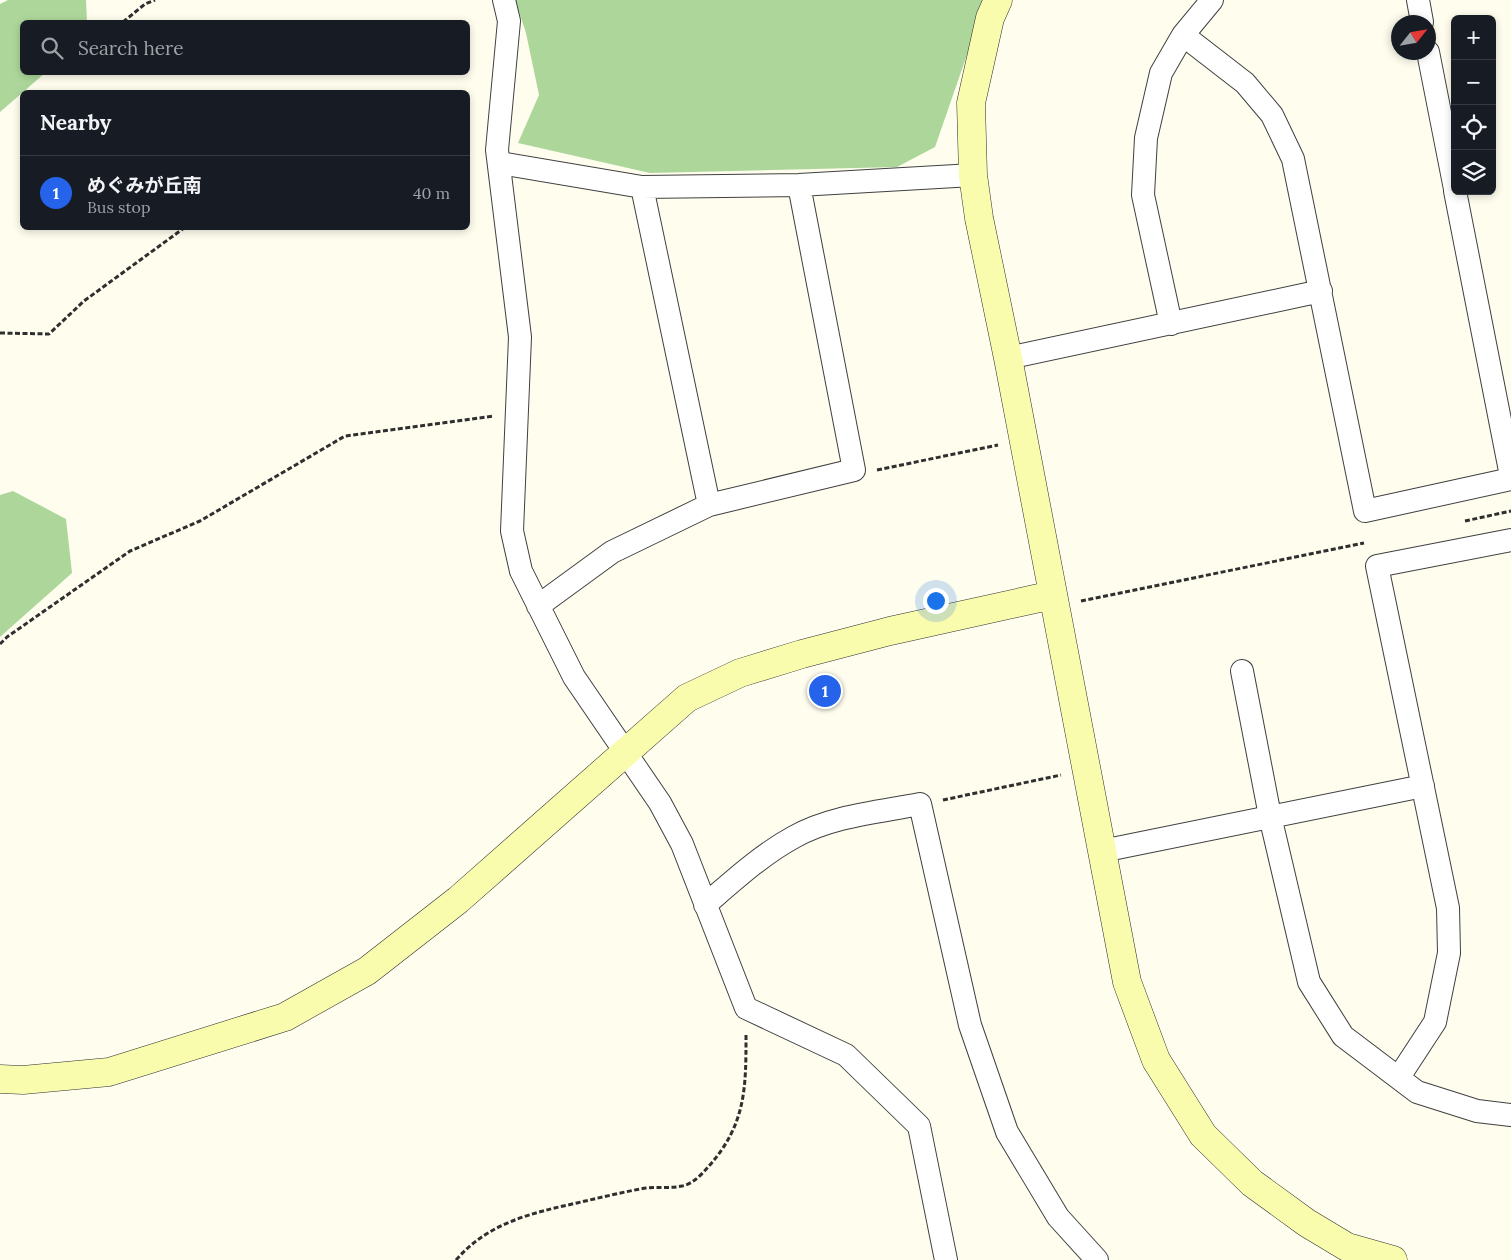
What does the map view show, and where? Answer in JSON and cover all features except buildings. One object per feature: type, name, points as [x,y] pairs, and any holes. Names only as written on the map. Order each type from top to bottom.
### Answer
[{"type":"street","points":[[504,0],[509,21],[497,150],[520,337],[512,531],[521,570],[574,676],[660,804],[682,844],[746,1008],[846,1055],[919,1126],[946,1260]]},
{"type":"street","points":[[998,0],[990,18],[971,103],[973,175],[979,218],[1008,358],[1128,982],[1156,1060],[1203,1135],[1252,1183],[1307,1223],[1343,1253],[1393,1260]]},
{"type":"street","points":[[1171,324],[1143,195],[1146,138],[1161,73],[1183,36],[1212,0]]},
{"type":"street","points":[[1418,0],[1421,15]]},
{"type":"street","points":[[1183,36],[1245,83],[1272,115],[1293,159],[1365,511],[1511,478],[1456,195]]},
{"type":"street","points":[[1430,60],[1451,170]]},
{"type":"street","points":[[500,163],[642,187],[799,185],[973,175]]},
{"type":"street","points":[[538,606],[612,552],[709,505],[854,470],[799,185]]},
{"type":"street","points":[[642,187],[709,505]]},
{"type":"street","points":[[1008,358],[1321,291]]},
{"type":"street","points":[[1399,1077],[1435,1022],[1449,953],[1448,908],[1377,566],[1511,540]]},
{"type":"street","points":[[0,1079],[22,1080],[108,1072],[285,1017],[367,971],[458,900],[687,698],[740,673],[890,631],[1053,595]]},
{"type":"street","points":[[1242,671],[1270,816],[1309,982],[1343,1036],[1417,1092],[1477,1112],[1511,1115]]},
{"type":"street","points":[[1102,851],[1423,786]]},
{"type":"street","points":[[705,905],[756,861],[795,836],[835,821],[920,804],[970,1025],[1007,1132],[1058,1217],[1097,1260]]},
{"type":"path","points":[[125,20],[145,4],[155,0]]},
{"type":"path","points":[[0,333],[49,334],[84,300],[181,230]]},
{"type":"path","points":[[0,644],[7,637],[130,551],[200,521],[345,436],[518,413]]},
{"type":"path","points":[[854,470],[884,470],[999,445]]},
{"type":"path","points":[[1085,602],[1359,544]]},
{"type":"path","points":[[920,804],[1024,784],[1086,769]]},
{"type":"path","points":[[456,1260],[468,1246],[494,1228],[523,1215],[642,1188],[683,1186],[699,1177],[719,1155],[736,1126],[746,1089],[746,1008]]},
{"type":"green space","points":[[8,0],[86,0],[87,20],[20,20],[20,75],[43,75],[25,90],[20,90],[20,95],[0,112],[0,4]]},
{"type":"green space","points":[[515,0],[986,0],[935,147],[897,167],[650,173],[518,143],[539,95],[526,33]]},
{"type":"green space","points":[[13,491],[66,519],[72,573],[0,637],[0,495]]},
{"type":"place","name":"めぐみが丘南","points":[[825,691]]}]
